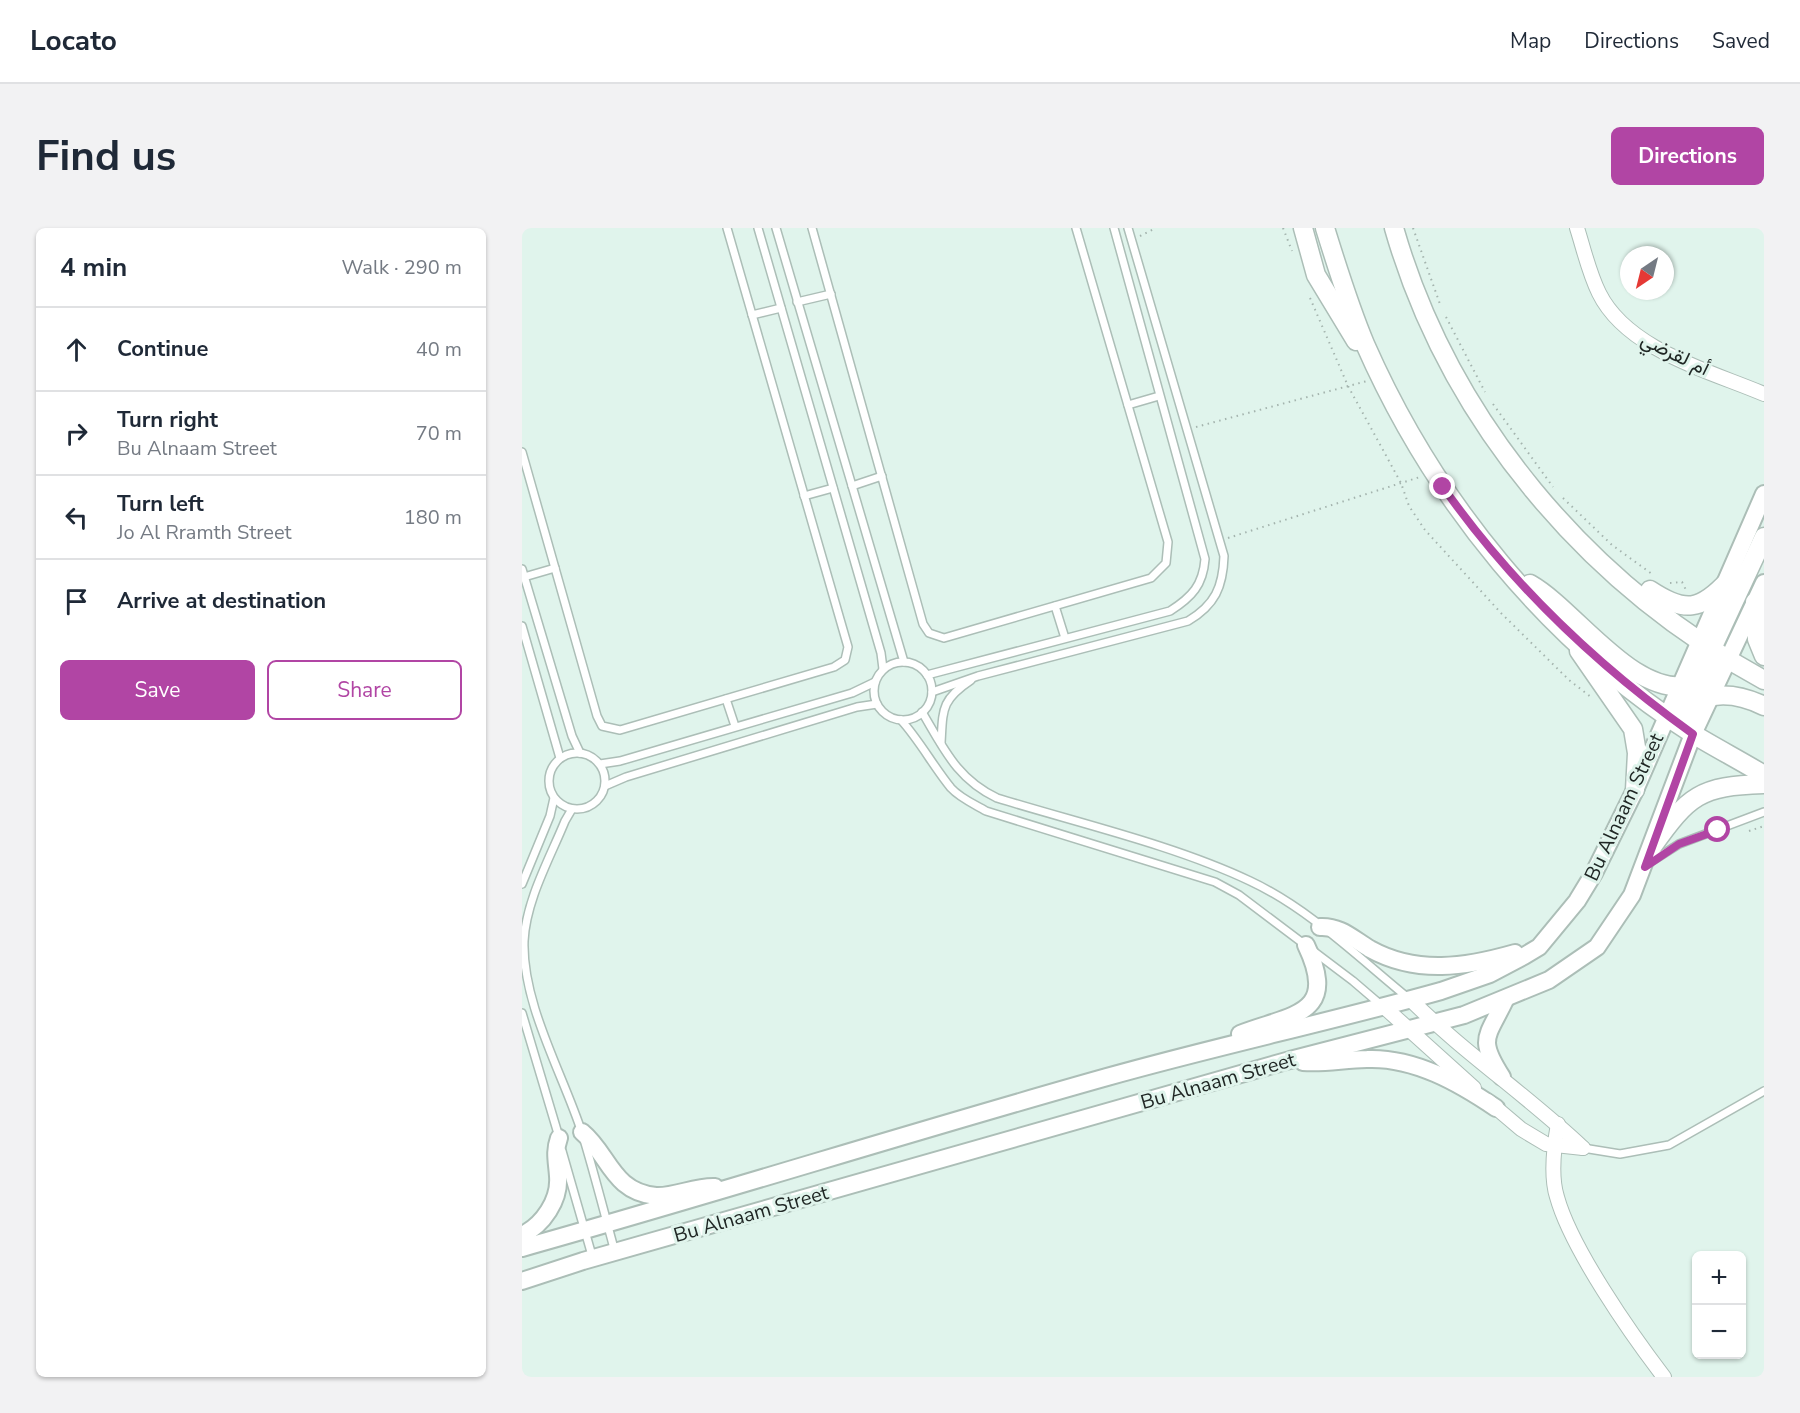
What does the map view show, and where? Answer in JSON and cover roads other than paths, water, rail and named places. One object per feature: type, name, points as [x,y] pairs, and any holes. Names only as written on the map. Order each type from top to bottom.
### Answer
[{"type":"main road","points":[[1303,228],[1317,275],[1337,312],[1380,377],[1433,473],[1486,547],[1563,630],[1666,715],[1693,734],[1764,775]]},
{"type":"main road","points":[[1325,228],[1344,290],[1380,377]]},
{"type":"main road","points":[[1394,228],[1432,331],[1477,414],[1541,500],[1620,580],[1715,649],[1764,680]]},
{"type":"main road","points":[[1693,734],[1689,718],[1689,703],[1764,537]]},
{"type":"main road","points":[[1620,580],[1649,590],[1666,601],[1692,607],[1711,599],[1728,581]]},
{"type":"main road","points":[[1516,581],[1538,589],[1579,627],[1636,672],[1664,685],[1737,696],[1764,706]]},
{"type":"main road","points":[[1755,602],[1757,639],[1764,656]]},
{"type":"main road","points":[[1563,630],[1633,729],[1637,753],[1635,790]]},
{"type":"main road","points":[[1666,715],[1689,703]]},
{"type":"main road","points":[[1652,847],[1675,814],[1701,793],[1730,785],[1764,784]]},
{"type":"street","name":"أم لقرضي","points":[[1577,228],[1590,273],[1600,296],[1622,324],[1638,338],[1661,350],[1764,394]]},
{"type":"street","points":[[1715,649],[1728,581],[1764,494]]},
{"type":"street","points":[[1715,649],[1755,602],[1764,583]]},
{"type":"street","name":"Bu Alnaam Street","points":[[522,1248],[731,1190],[820,1161],[1087,1083],[1410,999],[1491,974],[1539,946],[1577,901],[1594,873],[1635,790],[1666,715],[1694,690]]},
{"type":"street","name":"Bu Alnaam Street","points":[[522,1281],[1290,1060],[1434,1024],[1505,1000],[1557,976],[1597,947],[1632,895],[1645,867],[1693,734],[1694,690]]},
{"type":"street","points":[[1320,927],[1338,930],[1370,949],[1404,962],[1443,968],[1471,966],[1539,946]]},
{"type":"street","points":[[1223,1049],[1237,1035],[1299,1013],[1311,1002],[1318,977],[1306,945]]},
{"type":"street","points":[[1410,999],[1434,1024],[1502,1077],[1583,1148]]},
{"type":"street","points":[[1502,1077],[1490,1058],[1486,1044],[1487,1035],[1505,1000]]},
{"type":"street","points":[[1383,1006],[1521,1129],[1554,1145],[1583,1148]]},
{"type":"street","points":[[1290,1060],[1324,1064],[1368,1059],[1401,1062],[1448,1080],[1496,1108]]},
{"type":"street","points":[[1558,1124],[1554,1145],[1556,1195],[1565,1218],[1605,1290],[1664,1377]]},
{"type":"street","points":[[582,1132],[596,1145],[611,1171],[634,1189],[657,1196],[706,1186],[731,1190]]},
{"type":"street","points":[[522,1235],[541,1221],[556,1194],[558,1177],[555,1152],[559,1138]]},
{"type":"lane","points":[[522,453],[597,716],[602,726],[620,730],[834,667],[845,660],[848,647],[727,228]]},
{"type":"lane","points":[[600,764],[620,761],[852,693],[875,682],[883,669],[881,653],[758,228]]},
{"type":"lane","points":[[776,228],[904,662]]},
{"type":"lane","points":[[812,228],[923,624],[929,633],[944,638],[1151,578],[1166,563],[1168,542],[1076,228]]},
{"type":"lane","points":[[927,675],[1170,610],[1187,600],[1198,588],[1204,574],[1203,553],[1114,228]]},
{"type":"lane","points":[[932,692],[978,676],[1188,621],[1203,612],[1216,598],[1224,576],[1224,556],[1128,228]]},
{"type":"lane","points":[[797,302],[831,294]]},
{"type":"lane","points":[[752,315],[781,308]]},
{"type":"lane","points":[[1128,405],[1159,396]]},
{"type":"lane","points":[[852,486],[882,476]]},
{"type":"lane","points":[[804,496],[833,488]]},
{"type":"lane","points":[[524,577],[555,568]]},
{"type":"lane","points":[[522,569],[572,736],[580,753]]},
{"type":"lane","points":[[1055,606],[1065,638]]},
{"type":"lane","points":[[522,626],[560,758]]},
{"type":"lane","points":[[883,669],[904,662],[918,666],[927,675],[932,692],[922,712],[901,720]]},
{"type":"lane","points":[[941,743],[944,711],[951,694],[978,676]]},
{"type":"lane","points":[[875,682],[877,704],[887,715],[901,720],[919,740],[952,789],[967,801],[986,811],[1215,882],[1239,895],[1383,1006]]},
{"type":"lane","points":[[726,699],[735,726]]},
{"type":"lane","points":[[554,798],[572,810],[594,804],[605,786],[626,777],[846,710],[877,704]]},
{"type":"lane","points":[[922,712],[961,774],[987,794],[1219,868],[1251,881],[1320,927],[1410,999]]},
{"type":"lane","points":[[522,884],[550,816],[554,798],[548,777],[560,758],[580,753],[588,755],[600,764],[605,786]]},
{"type":"lane","points":[[572,810],[530,907],[524,942],[529,981],[540,1024],[582,1132],[615,1253]]},
{"type":"lane","points":[[1645,867],[1679,844],[1764,812]]},
{"type":"lane","points":[[522,1013],[593,1259]]},
{"type":"lane","points":[[1583,1148],[1620,1154],[1669,1145],[1764,1091]]}]
